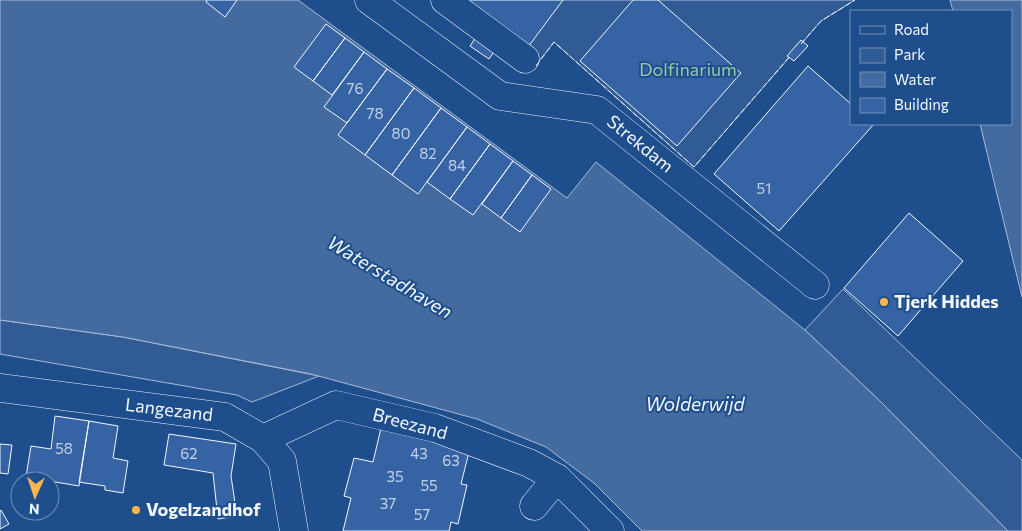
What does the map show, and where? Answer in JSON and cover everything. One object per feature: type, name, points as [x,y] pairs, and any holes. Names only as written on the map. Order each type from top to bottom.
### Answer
[{"type":"street","name":"Strekdam","points":[[369,0],[500,96],[597,110],[815,285]]},
{"type":"street","points":[[446,0],[525,59]]},
{"type":"street","name":"Langezand","points":[[0,388],[225,417],[263,439],[282,461],[294,531]]},
{"type":"street","name":"Breezand","points":[[263,439],[336,405],[435,428],[529,463],[557,478],[610,531]]},
{"type":"street","points":[[534,506],[557,478]]},
{"type":"green space","name":"Dolfinarium","points":[[441,0],[855,0],[821,21],[694,167],[554,42],[533,69]]},
{"type":"green space","points":[[843,289],[1022,460],[1022,531],[1008,531],[881,402],[805,330]]},
{"type":"green space","points":[[0,320],[123,337],[319,376],[252,402],[237,395],[0,354]]},
{"type":"water","points":[[0,0],[298,0],[567,198],[596,162],[805,330],[881,402],[1008,531],[642,531],[594,483],[546,447],[477,419],[311,374],[123,337],[0,320]]},
{"type":"water","points":[[950,0],[1022,0],[1022,297],[980,125],[1012,125],[1012,10],[953,10]]},
{"type":"building","points":[[207,0],[237,0],[225,17],[206,2]]},
{"type":"building","points":[[463,0],[563,0],[528,47]]},
{"type":"building","points":[[633,0],[658,0],[741,73],[677,146],[580,61]]},
{"type":"building","points":[[326,24],[345,38],[313,81],[294,67]]},
{"type":"building","points":[[478,34],[497,47],[489,59],[470,46]]},
{"type":"building","points":[[345,38],[364,52],[332,95],[313,81]]},
{"type":"building","points":[[801,40],[808,46],[794,61],[787,56]]},
{"type":"building","points":[[364,52],[387,69],[347,123],[324,107]]},
{"type":"building","points":[[808,66],[850,103],[850,125],[873,125],[779,231],[714,174]]},
{"type":"building","points":[[387,69],[414,88],[365,155],[338,135]]},
{"type":"building","points":[[414,88],[441,108],[392,175],[365,155]]},
{"type":"building","points":[[441,108],[467,127],[418,194],[392,175]]},
{"type":"building","points":[[467,127],[490,144],[450,199],[427,182]]},
{"type":"building","points":[[490,144],[513,161],[473,215],[450,199]]},
{"type":"building","points":[[513,161],[532,175],[501,218],[482,204]]},
{"type":"building","points":[[532,175],[551,189],[520,232],[501,218]]},
{"type":"building","points":[[909,213],[963,261],[898,336],[844,288]]},
{"type":"building","points":[[55,416],[89,421],[79,486],[60,483],[60,471],[27,471],[31,446],[51,449]]},
{"type":"building","points":[[89,421],[118,426],[113,458],[128,461],[123,493],[105,490],[105,486],[79,482]]},
{"type":"building","points":[[381,428],[457,446],[469,452],[461,484],[467,485],[458,524],[451,522],[449,531],[343,531],[351,498],[344,496],[354,458],[373,462]]},
{"type":"building","points":[[169,434],[236,444],[231,476],[237,516],[218,519],[213,473],[164,465]]},
{"type":"building","points":[[0,444],[12,445],[8,474],[0,473]]},
{"type":"building","points":[[0,511],[9,524],[0,529]]},
{"type":"fence","points":[[801,44],[821,21],[855,0]]},
{"type":"fence","points":[[536,66],[554,42],[694,167],[791,55]]},
{"type":"place","name":"Tjerk Hiddes","points":[[884,302]]},
{"type":"place","name":"Vogelzandhof","points":[[136,510]]},
{"type":"water label","name":"Waterstadhaven","points":[[390,277]]},
{"type":"water label","name":"Wolderwijd","points":[[695,404]]}]
